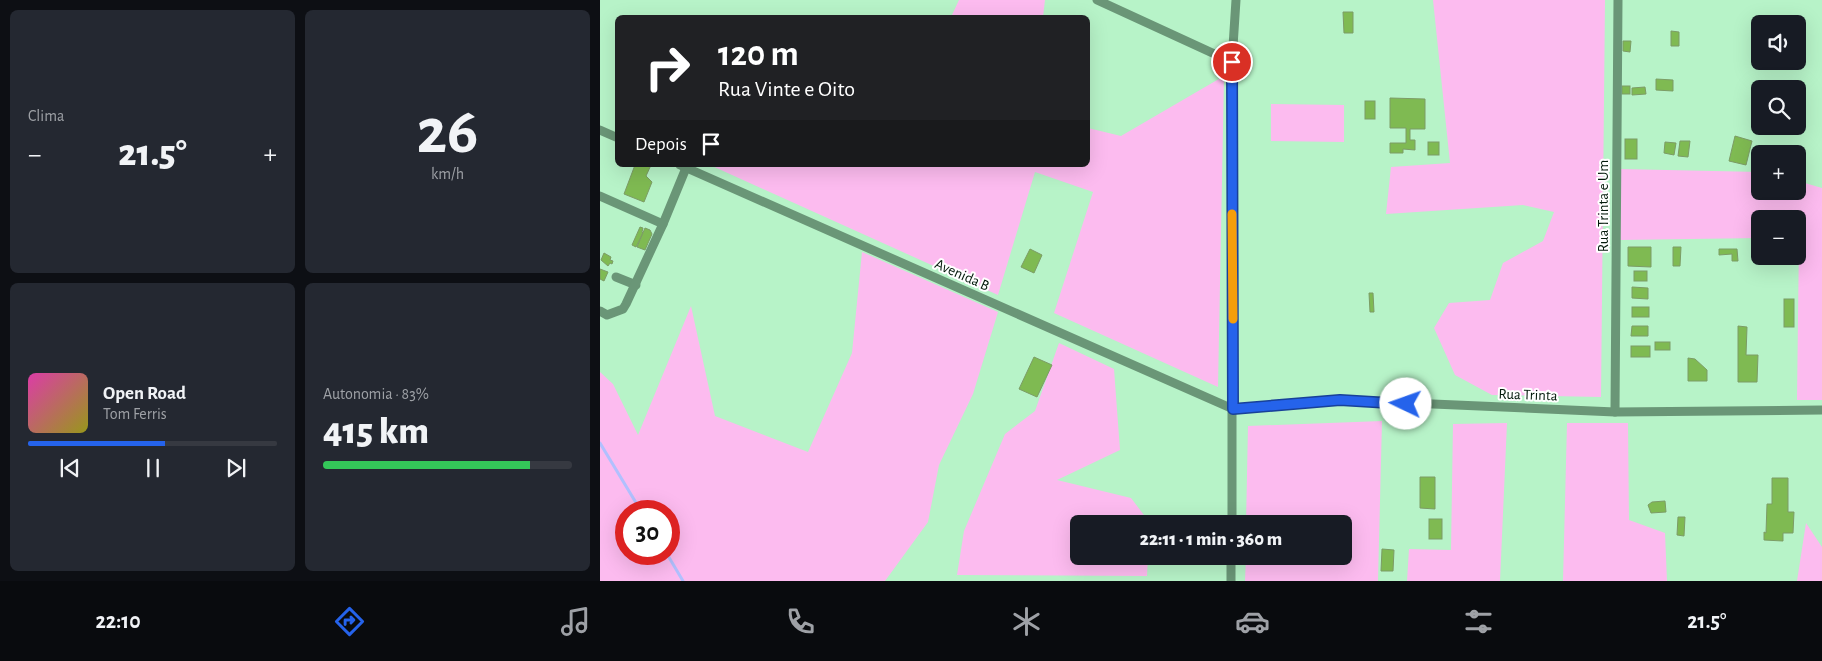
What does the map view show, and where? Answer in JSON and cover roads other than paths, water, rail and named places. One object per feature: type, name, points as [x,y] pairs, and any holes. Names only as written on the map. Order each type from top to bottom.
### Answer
[{"type":"street","points":[[1098,0],[1232,62]]},
{"type":"street","points":[[1232,515],[1232,62],[1236,0]]},
{"type":"street","name":"Rua Trinta e Um","points":[[1615,412],[1618,0]]},
{"type":"street","points":[[600,130],[615,137]]},
{"type":"street","points":[[600,311],[607,315],[623,309],[664,224],[683,167]]},
{"type":"street","name":"Avenida B","points":[[685,167],[1233,409]]},
{"type":"street","points":[[600,196],[664,224]]},
{"type":"street","points":[[616,277],[636,285]]},
{"type":"street","name":"Rua Trinta","points":[[1233,409],[1340,400],[1615,412],[1822,410]]},
{"type":"street","points":[[1231,581],[1232,565]]},
{"type":"waterway","points":[[600,443],[634,500]]},
{"type":"waterway","points":[[674,565],[683,581]]}]
